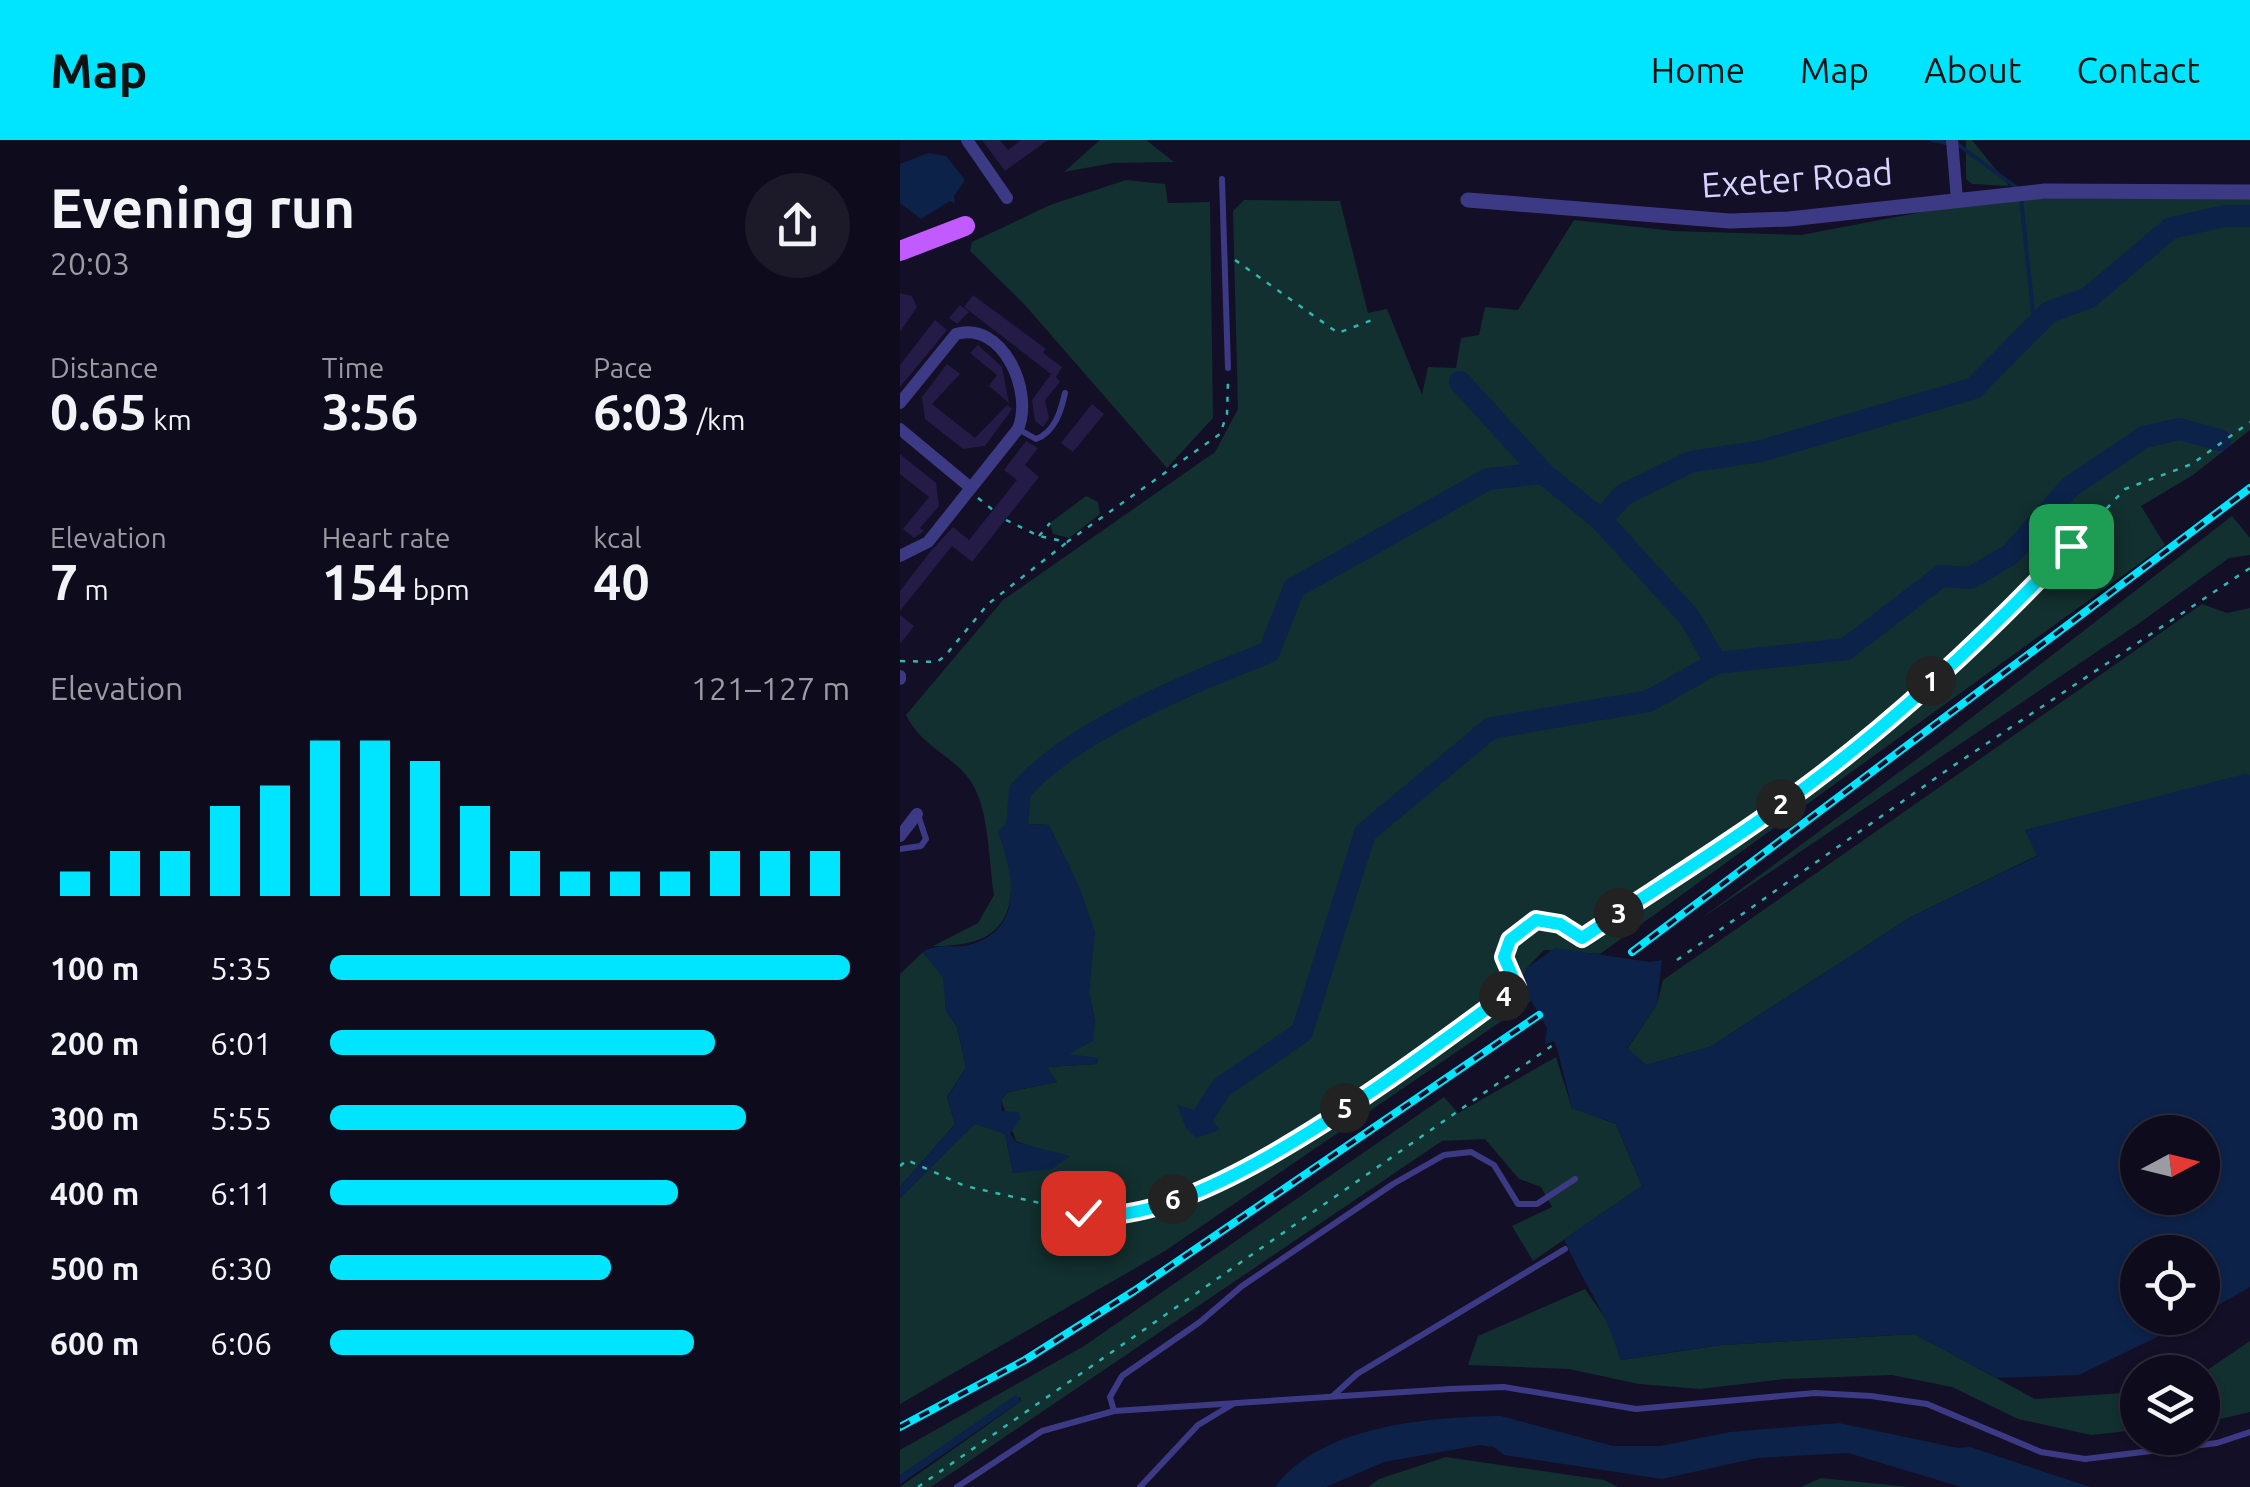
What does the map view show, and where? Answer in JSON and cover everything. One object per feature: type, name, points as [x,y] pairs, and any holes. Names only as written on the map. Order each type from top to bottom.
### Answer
[{"type":"main road","points":[[900,251],[964,226]]},
{"type":"street","points":[[967,140],[1007,198]]},
{"type":"street","points":[[1952,140],[1957,199]]},
{"type":"street","name":"Exeter Road","points":[[1468,200],[1730,221],[1788,219],[2045,191],[2250,192]]},
{"type":"street","points":[[900,403],[956,334],[974,332],[1016,367],[1023,410],[1018,428],[928,542],[900,556]]},
{"type":"street","points":[[900,429],[970,489]]},
{"type":"street","points":[[900,836],[918,814]]},
{"type":"lane","points":[[1222,179],[1228,368]]},
{"type":"lane","points":[[1018,428],[1036,438],[1045,436],[1060,414],[1065,393]]},
{"type":"lane","points":[[1060,414],[1070,416]]},
{"type":"lane","points":[[900,850],[922,846],[926,839],[918,814]]},
{"type":"lane","points":[[1114,1411],[1110,1397],[1122,1376],[1200,1322],[1242,1286],[1393,1184],[1444,1155],[1471,1152],[1494,1165],[1518,1204],[1537,1204],[1575,1179]]},
{"type":"lane","points":[[1334,1395],[1357,1374],[1565,1250]]},
{"type":"lane","points":[[957,1487],[1042,1431],[1114,1411],[1504,1387],[1636,1409],[1816,1392],[1871,1396],[1927,1404],[2041,1452],[2085,1459],[2216,1442],[2250,1432]]},
{"type":"lane","points":[[1140,1487],[1198,1425],[1234,1403]]},
{"type":"path","points":[[1223,257],[1233,258],[1338,333],[1372,320]]},
{"type":"path","points":[[900,661],[937,662],[988,604],[1220,434],[1227,414],[1228,368]]},
{"type":"path","points":[[900,1166],[906,1160],[965,1186],[1106,1218],[1130,1216],[1245,1172],[1358,1100],[1517,987],[1504,957],[1510,940],[1536,920],[1560,924],[1582,938],[1745,830],[1879,728],[2017,603],[2125,490],[2192,464],[2250,422]]},
{"type":"path","points":[[970,489],[993,510]]},
{"type":"path","points":[[1006,520],[1039,536],[1068,542]]},
{"type":"path","points":[[1039,536],[1050,523]]},
{"type":"path","points":[[1677,960],[1950,768],[2250,568]]},
{"type":"path","points":[[918,1487],[1553,1045]]},
{"type":"green space","points":[[1100,140],[1146,140],[1174,162],[1113,163],[1064,172]]},
{"type":"green space","points":[[1966,140],[1972,140],[2009,186],[1972,184],[1966,179]]},
{"type":"green space","points":[[1126,180],[1165,184],[1168,203],[1210,202],[1213,418],[1167,468],[1024,304],[970,251],[972,242],[1050,205]]},
{"type":"green space","points":[[2250,197],[2250,430],[2193,475],[2141,506],[2165,545],[1600,954],[1544,950],[1527,968],[1521,983],[1531,1001],[1165,1251],[900,1404],[900,1198],[975,1123],[1005,1134],[1013,1173],[1057,1156],[1016,1141],[1001,1100],[1008,1092],[1057,1082],[1046,1067],[1097,1064],[1067,1054],[1095,1022],[1089,992],[1091,966],[1049,825],[1006,823],[1011,894],[998,927],[963,944],[933,946],[978,923],[994,895],[989,848],[974,786],[919,734],[906,715],[1003,600],[1215,452],[1238,409],[1233,211],[1244,200],[1340,201],[1368,313],[1387,309],[1422,395],[1428,367],[1456,368],[1461,338],[1479,335],[1485,307],[1518,310],[1574,220],[1674,231],[1801,235],[1959,205],[2018,199]]},
{"type":"green space","points":[[1086,496],[1098,502],[1100,514],[1069,538],[1053,534],[1050,523]]},
{"type":"green space","points":[[2232,516],[2250,538],[2250,555],[2229,558],[2141,622],[1699,920],[1940,742]]},
{"type":"green space","points":[[2202,604],[2227,613],[2250,608],[2250,775],[2025,830],[2038,855],[1911,917],[1710,1047],[1646,1065],[1627,1049],[1657,1004],[1663,980]]},
{"type":"green space","points":[[923,952],[944,978],[946,1011],[957,1027],[966,1067],[947,1097],[955,1124],[900,1187],[900,974]]},
{"type":"green space","points":[[1556,1057],[1572,1108],[1616,1124],[1642,1186],[1533,1261],[1512,1226],[1552,1207],[1541,1187],[1519,1179],[1485,1139],[1442,1141],[931,1487],[900,1487],[1021,1401],[1020,1397],[900,1475],[900,1450],[1084,1346],[1444,1097],[1458,1113]]},
{"type":"green space","points":[[1585,1289],[1612,1328],[1621,1360],[1721,1345],[1915,1334],[2035,1399],[2120,1393],[2120,1432],[2091,1435],[2018,1419],[1952,1387],[1892,1375],[1785,1379],[1700,1389],[1639,1384],[1569,1369],[1468,1365],[1478,1336]]},
{"type":"green space","points":[[2250,1341],[2250,1412],[2220,1419],[2220,1361]]},
{"type":"green space","points":[[1446,1457],[1604,1480],[1618,1487],[1368,1487],[1379,1479]]},
{"type":"green space","points":[[1821,1478],[1910,1487],[1801,1487]]},
{"type":"water","points":[[928,153],[946,156],[965,180],[954,196],[955,204],[950,201],[921,219],[900,203],[900,164]]},
{"type":"water","points":[[2250,775],[2250,1287],[2220,1304],[2220,1235],[2120,1235],[2120,1335],[2161,1335],[2079,1375],[1997,1378],[1914,1334],[1721,1345],[1620,1360],[1609,1328],[1564,1239],[1642,1186],[1616,1124],[1572,1108],[1557,1048],[1554,1041],[1545,1044],[1547,1028],[1521,983],[1527,968],[1555,948],[1650,962],[1662,960],[1657,1004],[1627,1048],[1646,1065],[1710,1047],[1911,917],[2037,856],[2025,830]]},
{"type":"water","points":[[1006,823],[1049,825],[1079,886],[1095,932],[1089,992],[1095,1023],[1093,1041],[1069,1054],[1099,1058],[1097,1064],[1047,1067],[1057,1082],[1008,1092],[1001,1100],[1002,1111],[1018,1112],[1021,1118],[1010,1134],[1016,1142],[1070,1156],[1052,1169],[1013,1173],[1005,1134],[975,1124],[900,1198],[900,1187],[955,1124],[947,1098],[966,1067],[957,1027],[946,1011],[943,978],[923,952],[934,947],[969,945],[1000,926],[1010,898],[1008,865],[998,832]]},
{"type":"water","points":[[1177,1105],[1205,1113],[1220,1130],[1196,1138],[1186,1128]]},
{"type":"water","points":[[1016,1395],[1021,1401],[900,1484],[900,1475]]},
{"type":"water","points":[[1501,1416],[1613,1446],[1660,1446],[1730,1432],[1839,1423],[1958,1448],[1970,1447],[2090,1487],[1961,1487],[1848,1453],[1757,1458],[1662,1479],[1504,1455],[1494,1447],[1480,1445],[1384,1462],[1326,1487],[1275,1487],[1295,1466],[1348,1438],[1410,1423]]},
{"type":"building","points":[[982,140],[1000,140],[1008,150],[1021,140],[1048,140],[1005,171]]},
{"type":"building","points":[[900,293],[912,296],[917,307],[900,332]]},
{"type":"building","points":[[973,295],[1046,349],[1043,353],[1062,367],[1056,377],[1060,382],[1045,400],[1049,418],[1043,427],[1035,421],[1032,400],[1051,374],[964,307]]},
{"type":"building","points":[[960,305],[969,312],[957,324],[949,318]]},
{"type":"building","points":[[935,320],[947,330],[900,387],[900,365]]},
{"type":"building","points":[[978,345],[1002,367],[1009,403],[989,386],[997,375],[970,353]]},
{"type":"building","points":[[947,364],[960,374],[932,404],[975,438],[1007,405],[1012,409],[985,446],[963,449],[925,419],[922,397]]},
{"type":"building","points":[[1092,404],[1104,414],[1073,452],[1061,443]]},
{"type":"building","points":[[1026,441],[1038,448],[1025,465],[1039,477],[972,562],[952,546],[900,611],[900,591],[930,552],[953,527],[969,540],[1017,480],[1004,470]]},
{"type":"building","points":[[900,454],[936,483],[939,506],[920,528],[924,531],[914,538],[903,529],[929,497],[900,474]]},
{"type":"building","points":[[900,615],[914,626],[900,644]]},
{"type":"waterway","points":[[1932,140],[1946,143]]},
{"type":"waterway","points":[[1956,143],[2020,190]]},
{"type":"waterway","points":[[2021,199],[2035,330]]},
{"type":"waterway","points":[[1716,663],[1690,618],[1601,520],[1623,495],[1690,462],[1761,451],[1974,388],[2049,312],[2088,298],[2171,228],[2225,216],[2250,216]]},
{"type":"waterway","points":[[1460,382],[1543,473]]},
{"type":"waterway","points":[[1205,1113],[1221,1088],[1302,1032],[1365,833],[1491,728],[1649,701],[1716,663],[1846,649],[1941,576],[1970,578],[2010,555],[2070,487],[2144,437],[2179,429],[2220,440]]},
{"type":"waterway","points":[[1017,825],[1020,791],[1071,748],[1171,693],[1269,652],[1294,588],[1488,479],[1543,473],[1601,520]]},
{"type":"railway","points":[[1632,952],[2250,488]]},
{"type":"railway","points":[[900,1427],[1025,1360],[1134,1291],[1539,1015]]},
{"type":"route","points":[[1083,1213],[1106,1218],[1130,1216],[1245,1172],[1358,1100],[1517,987],[1504,957],[1510,940],[1536,920],[1560,924],[1582,938],[1745,830],[1865,741],[2017,603],[2071,546]]}]
